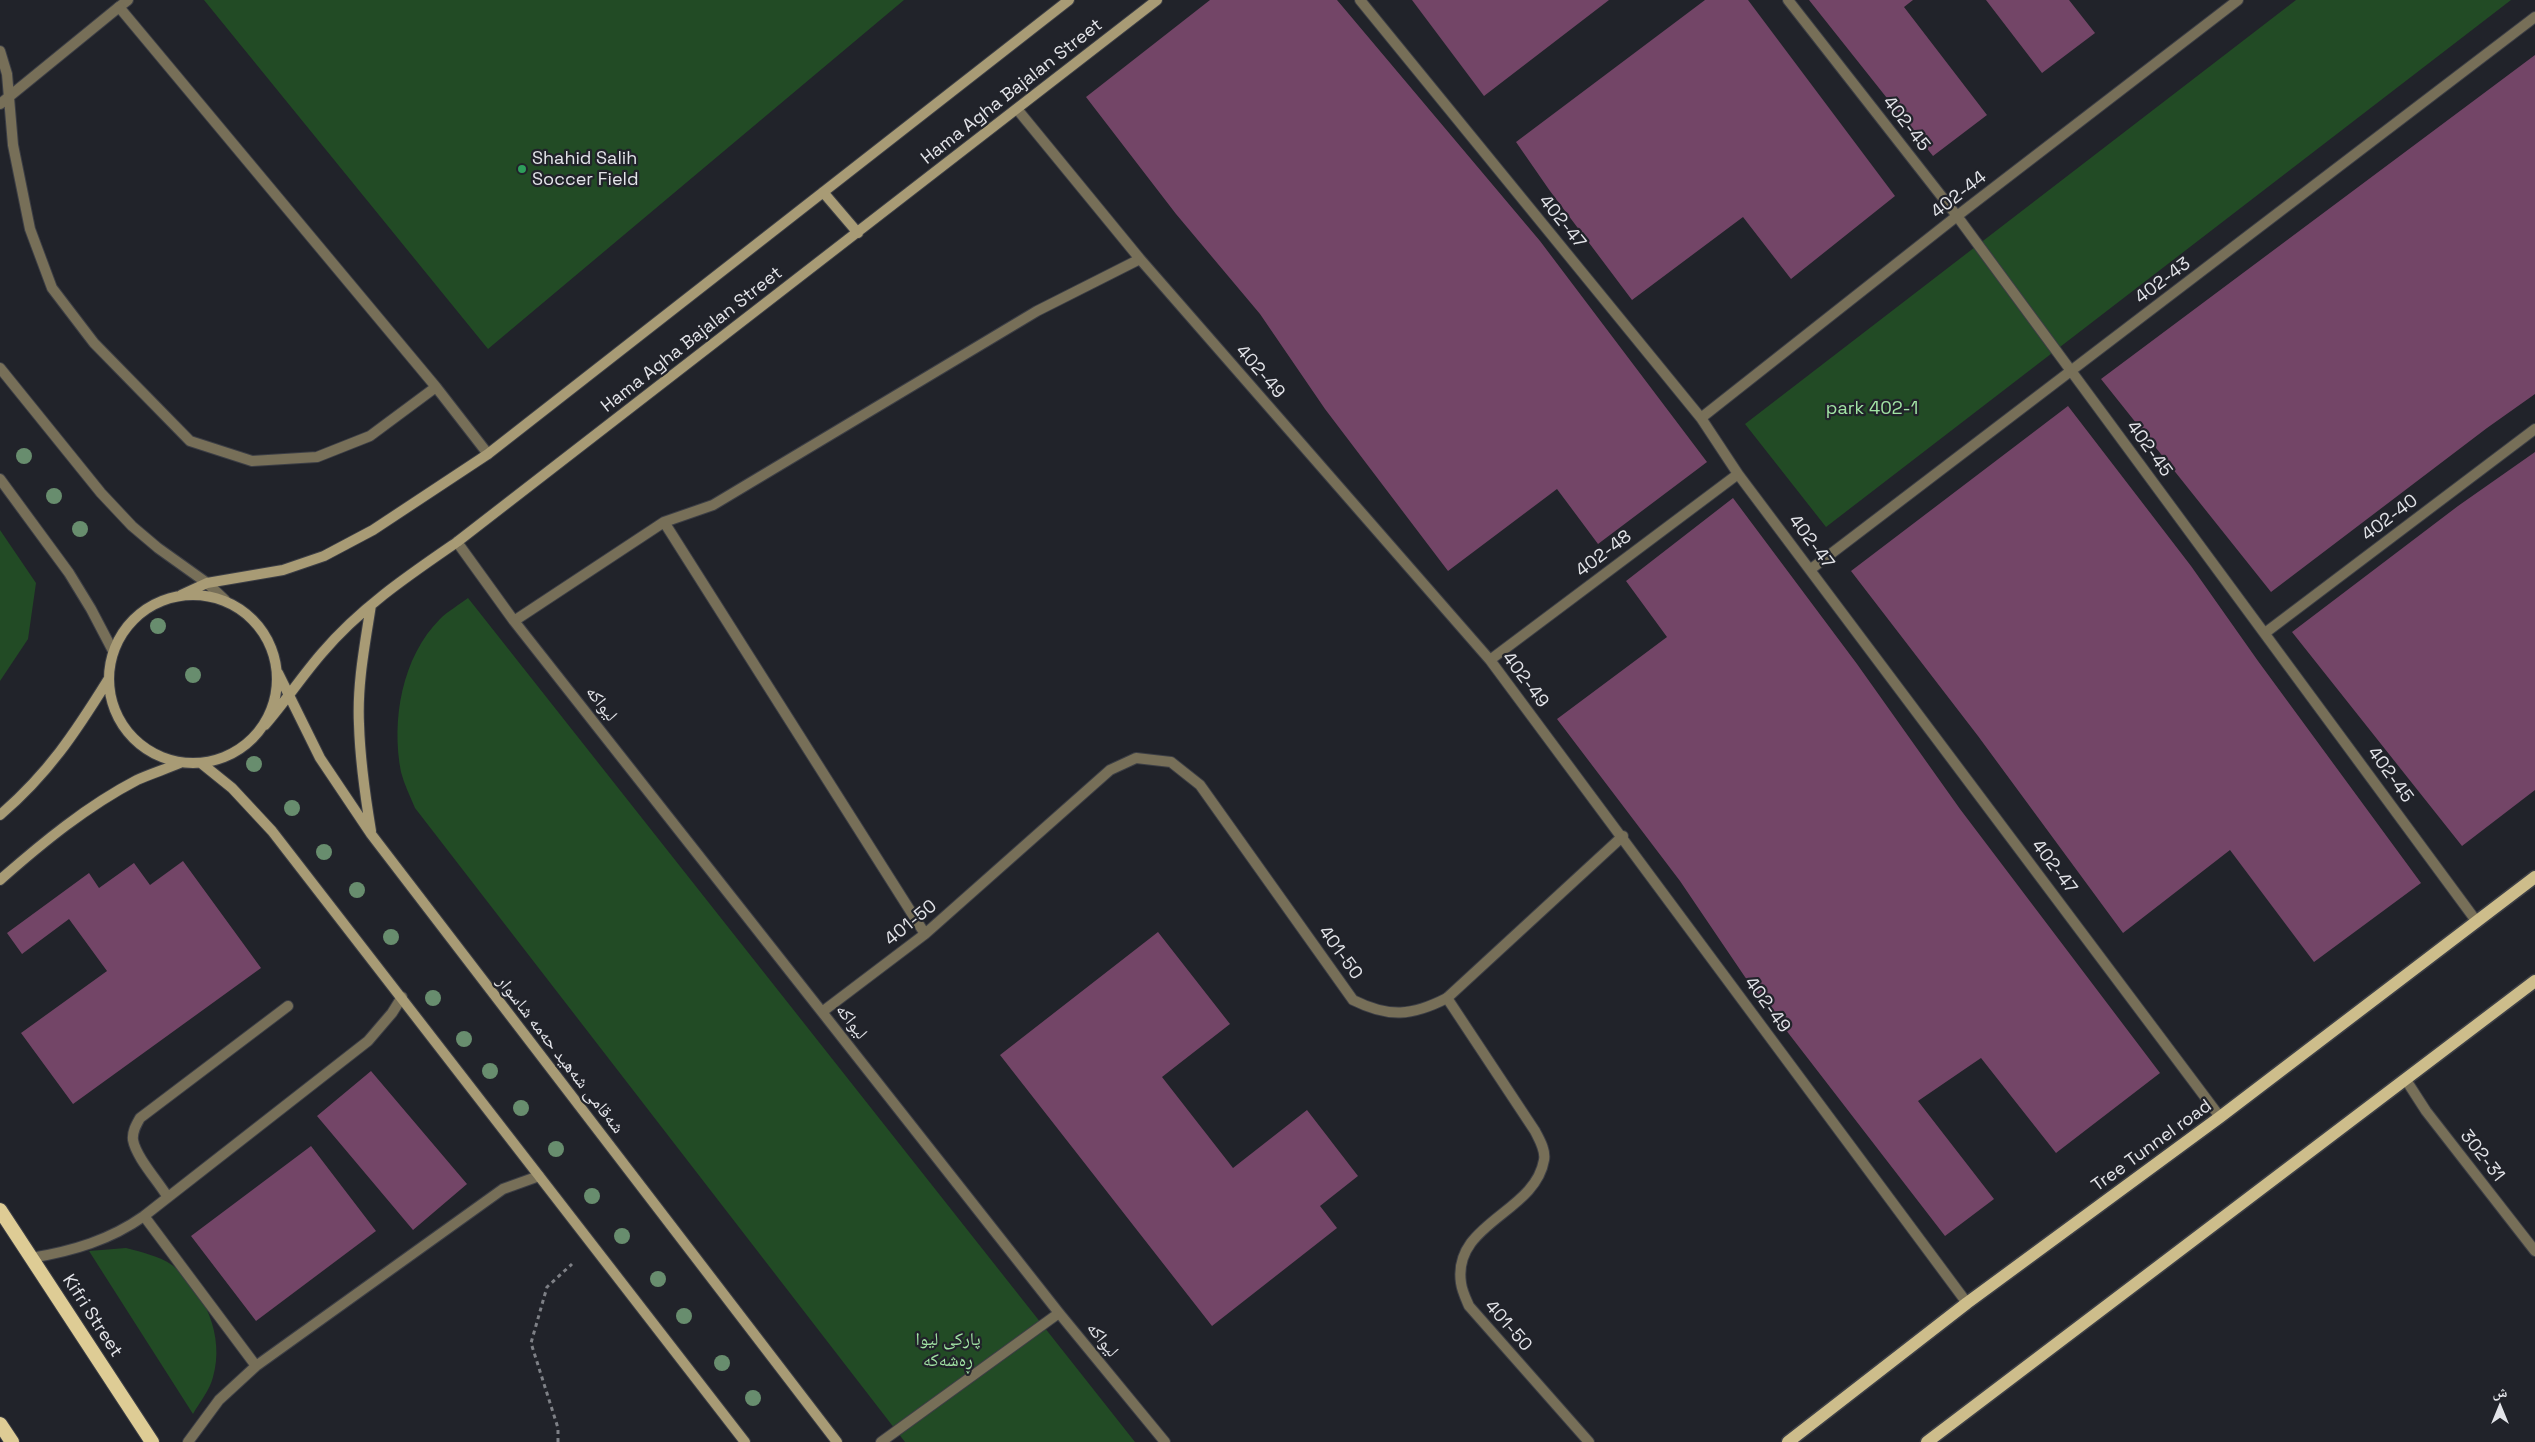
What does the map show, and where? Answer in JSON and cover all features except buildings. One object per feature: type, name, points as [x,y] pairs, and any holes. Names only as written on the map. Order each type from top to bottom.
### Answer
[{"type":"highway","name":"Kifri Street","points":[[0,1210],[152,1442]]},
{"type":"highway","points":[[0,1424],[12,1442]]},
{"type":"main road","name":"Hama Agha Bajalan Street","points":[[181,595],[207,583],[283,570],[324,556],[373,530],[488,454],[1069,0]]},
{"type":"main road","name":"Hama Agha Bajalan Street","points":[[265,725],[291,696],[321,654],[394,585],[457,542],[1157,0]]},
{"type":"main road","points":[[822,192],[858,233]]},
{"type":"main road","points":[[0,815],[23,795],[54,761],[75,734],[108,680],[113,651],[124,631],[139,614],[159,601],[181,595],[203,595],[225,600],[246,612],[262,629],[274,650],[278,674],[276,700],[265,725],[248,744],[226,757],[202,764],[180,763],[152,753],[129,734],[114,708],[108,680]]},
{"type":"main road","points":[[371,605],[362,666],[358,722],[362,778],[372,834]]},
{"type":"main road","name":"شەقامی شەهید حەمە شاسوار","points":[[278,674],[291,696],[320,758],[372,834],[837,1442]]},
{"type":"main road","points":[[0,880],[35,849],[79,817],[136,781],[180,763]]},
{"type":"main road","points":[[202,764],[232,788],[272,831],[745,1442]]},
{"type":"main road","name":"Tree Tunnel road","points":[[1788,1442],[1967,1303],[2220,1117],[2535,877]]},
{"type":"main road","points":[[1927,1442],[2535,981]]},
{"type":"street","points":[[4,101],[128,0]]},
{"type":"street","name":"402-47","points":[[1360,0],[1702,418],[1738,474],[2220,1117]]},
{"type":"street","name":"402-45","points":[[1788,0],[1957,216],[2477,922]]},
{"type":"street","name":"402-44","points":[[1702,418],[1957,216],[2238,0]]},
{"type":"street","points":[[119,7],[436,387],[488,454]]},
{"type":"street","name":"402-43","points":[[1811,569],[2535,18]]},
{"type":"street","points":[[0,51],[7,74],[4,101],[30,229],[52,288],[94,343],[190,441],[252,461],[317,457],[370,436],[436,387]]},
{"type":"street","name":"402-49","points":[[1017,108],[1140,258],[1490,660],[1623,836],[1967,1303]]},
{"type":"street","points":[[514,621],[664,522],[713,505],[1037,311],[1140,258]]},
{"type":"street","points":[[0,368],[101,493],[132,526],[158,548],[207,583],[225,600]]},
{"type":"street","name":"402-40","points":[[2265,633],[2535,429]]},
{"type":"street","name":"402-48","points":[[1490,660],[1738,474]]},
{"type":"street","points":[[0,479],[69,574],[91,609],[113,651]]},
{"type":"street","points":[[664,522],[925,934]]},
{"type":"street","name":"لیواکە","points":[[457,542],[514,621],[1059,1313],[1165,1442]]},
{"type":"street","name":"401-50","points":[[822,1012],[925,934],[1110,770],[1136,758],[1171,762],[1200,785],[1353,1000],[1367,1007],[1389,1013],[1407,1013],[1424,1010],[1447,998],[1535,1130],[1542,1144],[1544,1159],[1535,1181],[1525,1193],[1473,1238],[1462,1263],[1461,1283],[1469,1306],[1589,1442]]},
{"type":"street","points":[[1447,998],[1623,836]]},
{"type":"street","points":[[32,1258],[59,1253],[109,1237],[144,1216],[167,1196],[368,1041],[392,1013],[402,997]]},
{"type":"street","points":[[167,1196],[137,1151],[133,1140],[134,1128],[140,1118],[288,1006]]},
{"type":"street","name":"302-31","points":[[2406,1080],[2426,1111],[2535,1251]]},
{"type":"street","points":[[188,1442],[200,1423],[226,1392],[256,1366],[503,1189],[538,1176]]},
{"type":"street","points":[[144,1216],[256,1366]]},
{"type":"street","points":[[881,1442],[1059,1313]]},
{"type":"path","points":[[558,1442],[558,1428],[532,1343],[547,1287],[592,1245]]},
{"type":"green space","name":"Shahid Salih Soccer Field","points":[[204,0],[904,0],[488,349]]},
{"type":"green space","name":"park 402-1","points":[[2296,0],[2511,0],[1826,527],[1745,424]]},
{"type":"green space","points":[[0,530],[36,583],[28,639],[0,681]]},
{"type":"green space","name":"پارکی لیوا ڕەشەکە","points":[[468,598],[1135,1442],[905,1442],[415,808],[405,786],[398,752],[399,711],[402,690],[416,652],[427,634],[443,616]]},
{"type":"green space","points":[[126,1248],[156,1257],[172,1265],[194,1287],[209,1315],[214,1331],[216,1362],[209,1387],[193,1414],[89,1251]]},
{"type":"place","name":"Shahid Salih Soccer Field","points":[[522,169]]}]
